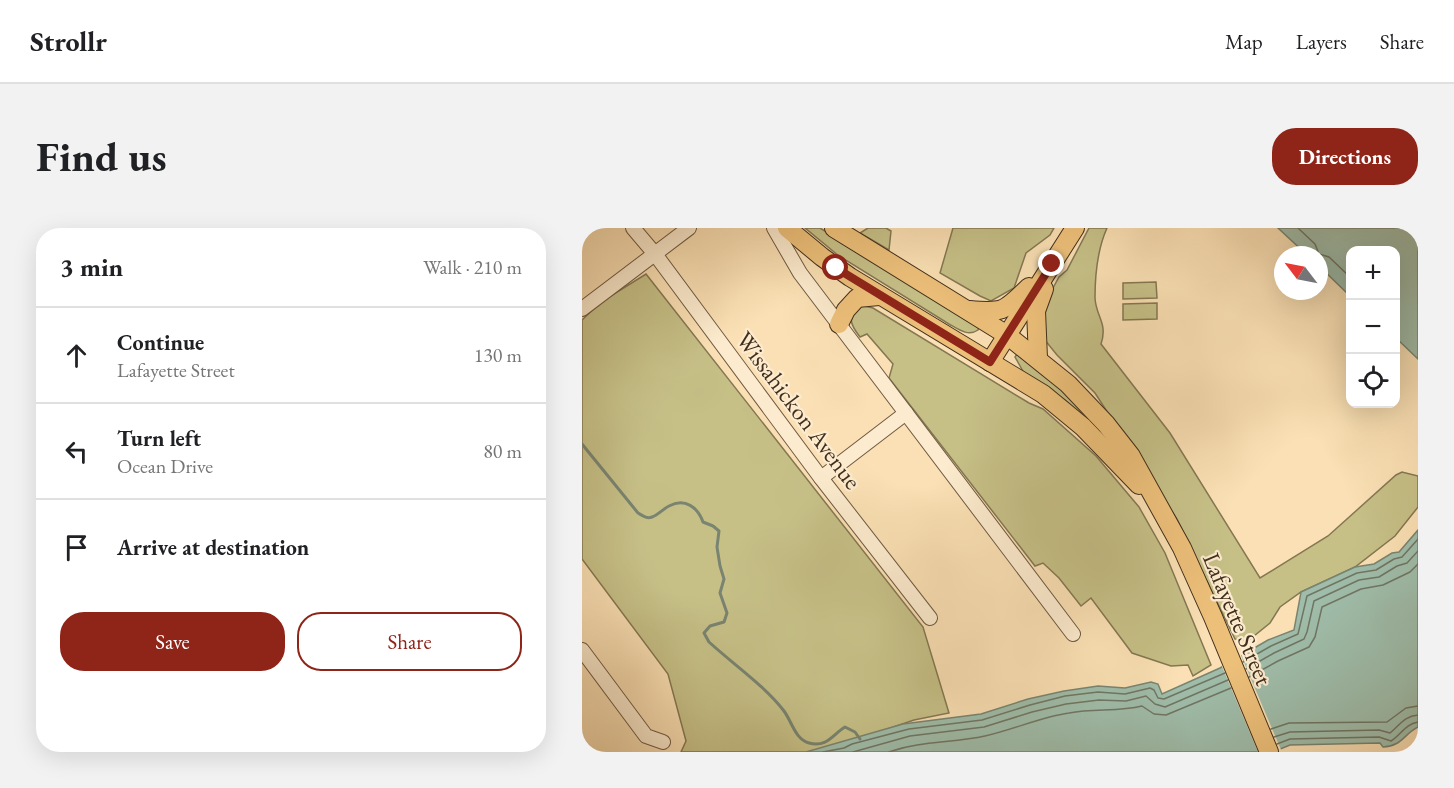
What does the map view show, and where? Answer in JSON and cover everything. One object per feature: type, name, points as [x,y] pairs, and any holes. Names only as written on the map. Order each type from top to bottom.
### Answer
[{"type":"main road","name":"Lafayette Street","points":[[787,228],[829,262],[879,296],[1043,394],[1099,442],[1159,507]]},
{"type":"main road","name":"Lafayette Street","points":[[834,228],[1007,335],[1068,384],[1106,424],[1131,456],[1182,548],[1269,752]]},
{"type":"main road","points":[[990,362],[1075,228]]},
{"type":"main road","points":[[965,309],[991,312],[1006,309],[1052,264]]},
{"type":"main road","points":[[1038,358],[1036,311],[1052,264]]},
{"type":"main road","points":[[839,324],[846,310],[856,298],[879,296]]},
{"type":"street","name":"Wissahickon Avenue","points":[[633,228],[655,254],[820,478],[930,618]]},
{"type":"street","points":[[582,309],[689,228]]},
{"type":"street","points":[[774,228],[792,262],[1073,634]]},
{"type":"street","points":[[820,478],[906,413]]},
{"type":"street","points":[[582,650],[646,736],[663,741]]},
{"type":"shaded area","points":[[805,228],[820,228],[979,326],[978,330],[971,333],[959,330],[839,256]]},
{"type":"shaded area","points":[[868,228],[886,228],[891,231],[889,250],[860,233]]},
{"type":"shaded area","points":[[953,228],[1054,228],[1050,235],[1026,253],[1014,288],[991,301],[940,273]]},
{"type":"shaded area","points":[[1089,228],[1107,228],[1099,253],[1095,298],[1103,331],[1101,344],[1170,433],[1260,578],[1328,536],[1396,475],[1402,472],[1418,476],[1418,507],[1395,536],[1355,567],[1301,592],[1280,607],[1270,623],[1249,640],[1235,639],[1177,519],[1095,393],[1044,339],[1041,319],[1047,299],[1059,277],[1067,270]]},
{"type":"shaded area","points":[[646,274],[923,627],[949,713],[914,720],[820,752],[681,752],[686,741],[668,674],[582,559],[582,320],[601,302]]},
{"type":"shaded area","points":[[1156,282],[1157,298],[1123,299],[1123,283]]},
{"type":"shaded area","points":[[1157,303],[1157,319],[1123,320],[1123,304]]},
{"type":"shaded area","points":[[860,305],[873,308],[1029,403],[1043,409],[1096,456],[1139,507],[1165,553],[1211,665],[1193,676],[1188,665],[1171,666],[1132,653],[1091,598],[1081,606],[1059,578],[1043,563],[1035,566],[889,378],[893,364],[867,334],[860,337],[856,332],[851,321]]},
{"type":"shaded area","points":[[1017,354],[1052,378],[1101,431],[1065,400],[1024,373],[1015,357]]},
{"type":"water","points":[[1278,228],[1418,228],[1418,359],[1400,342],[1400,246],[1346,246],[1346,292],[1328,275],[1328,246],[1297,246]]},
{"type":"water","points":[[1418,530],[1418,727],[1394,745],[1383,747],[1380,743],[1290,745],[1273,752],[806,752],[903,724],[981,714],[1028,699],[1064,691],[1098,686],[1125,688],[1151,682],[1158,684],[1162,694],[1220,668],[1268,640],[1294,630],[1301,592],[1355,567],[1374,564],[1392,553],[1399,552]]},
{"type":"pier","points":[[1240,653],[1282,752],[1258,752],[1221,664]]},
{"type":"waterway","points":[[582,444],[638,513],[650,518],[669,506],[685,503],[698,512],[703,522],[719,531],[717,547],[724,579],[720,593],[727,613],[724,622],[710,626],[704,633],[709,642],[776,702],[804,741],[821,744],[845,727],[855,732],[860,739]]},
{"type":"route","points":[[836,268],[990,362],[1052,264]]}]
